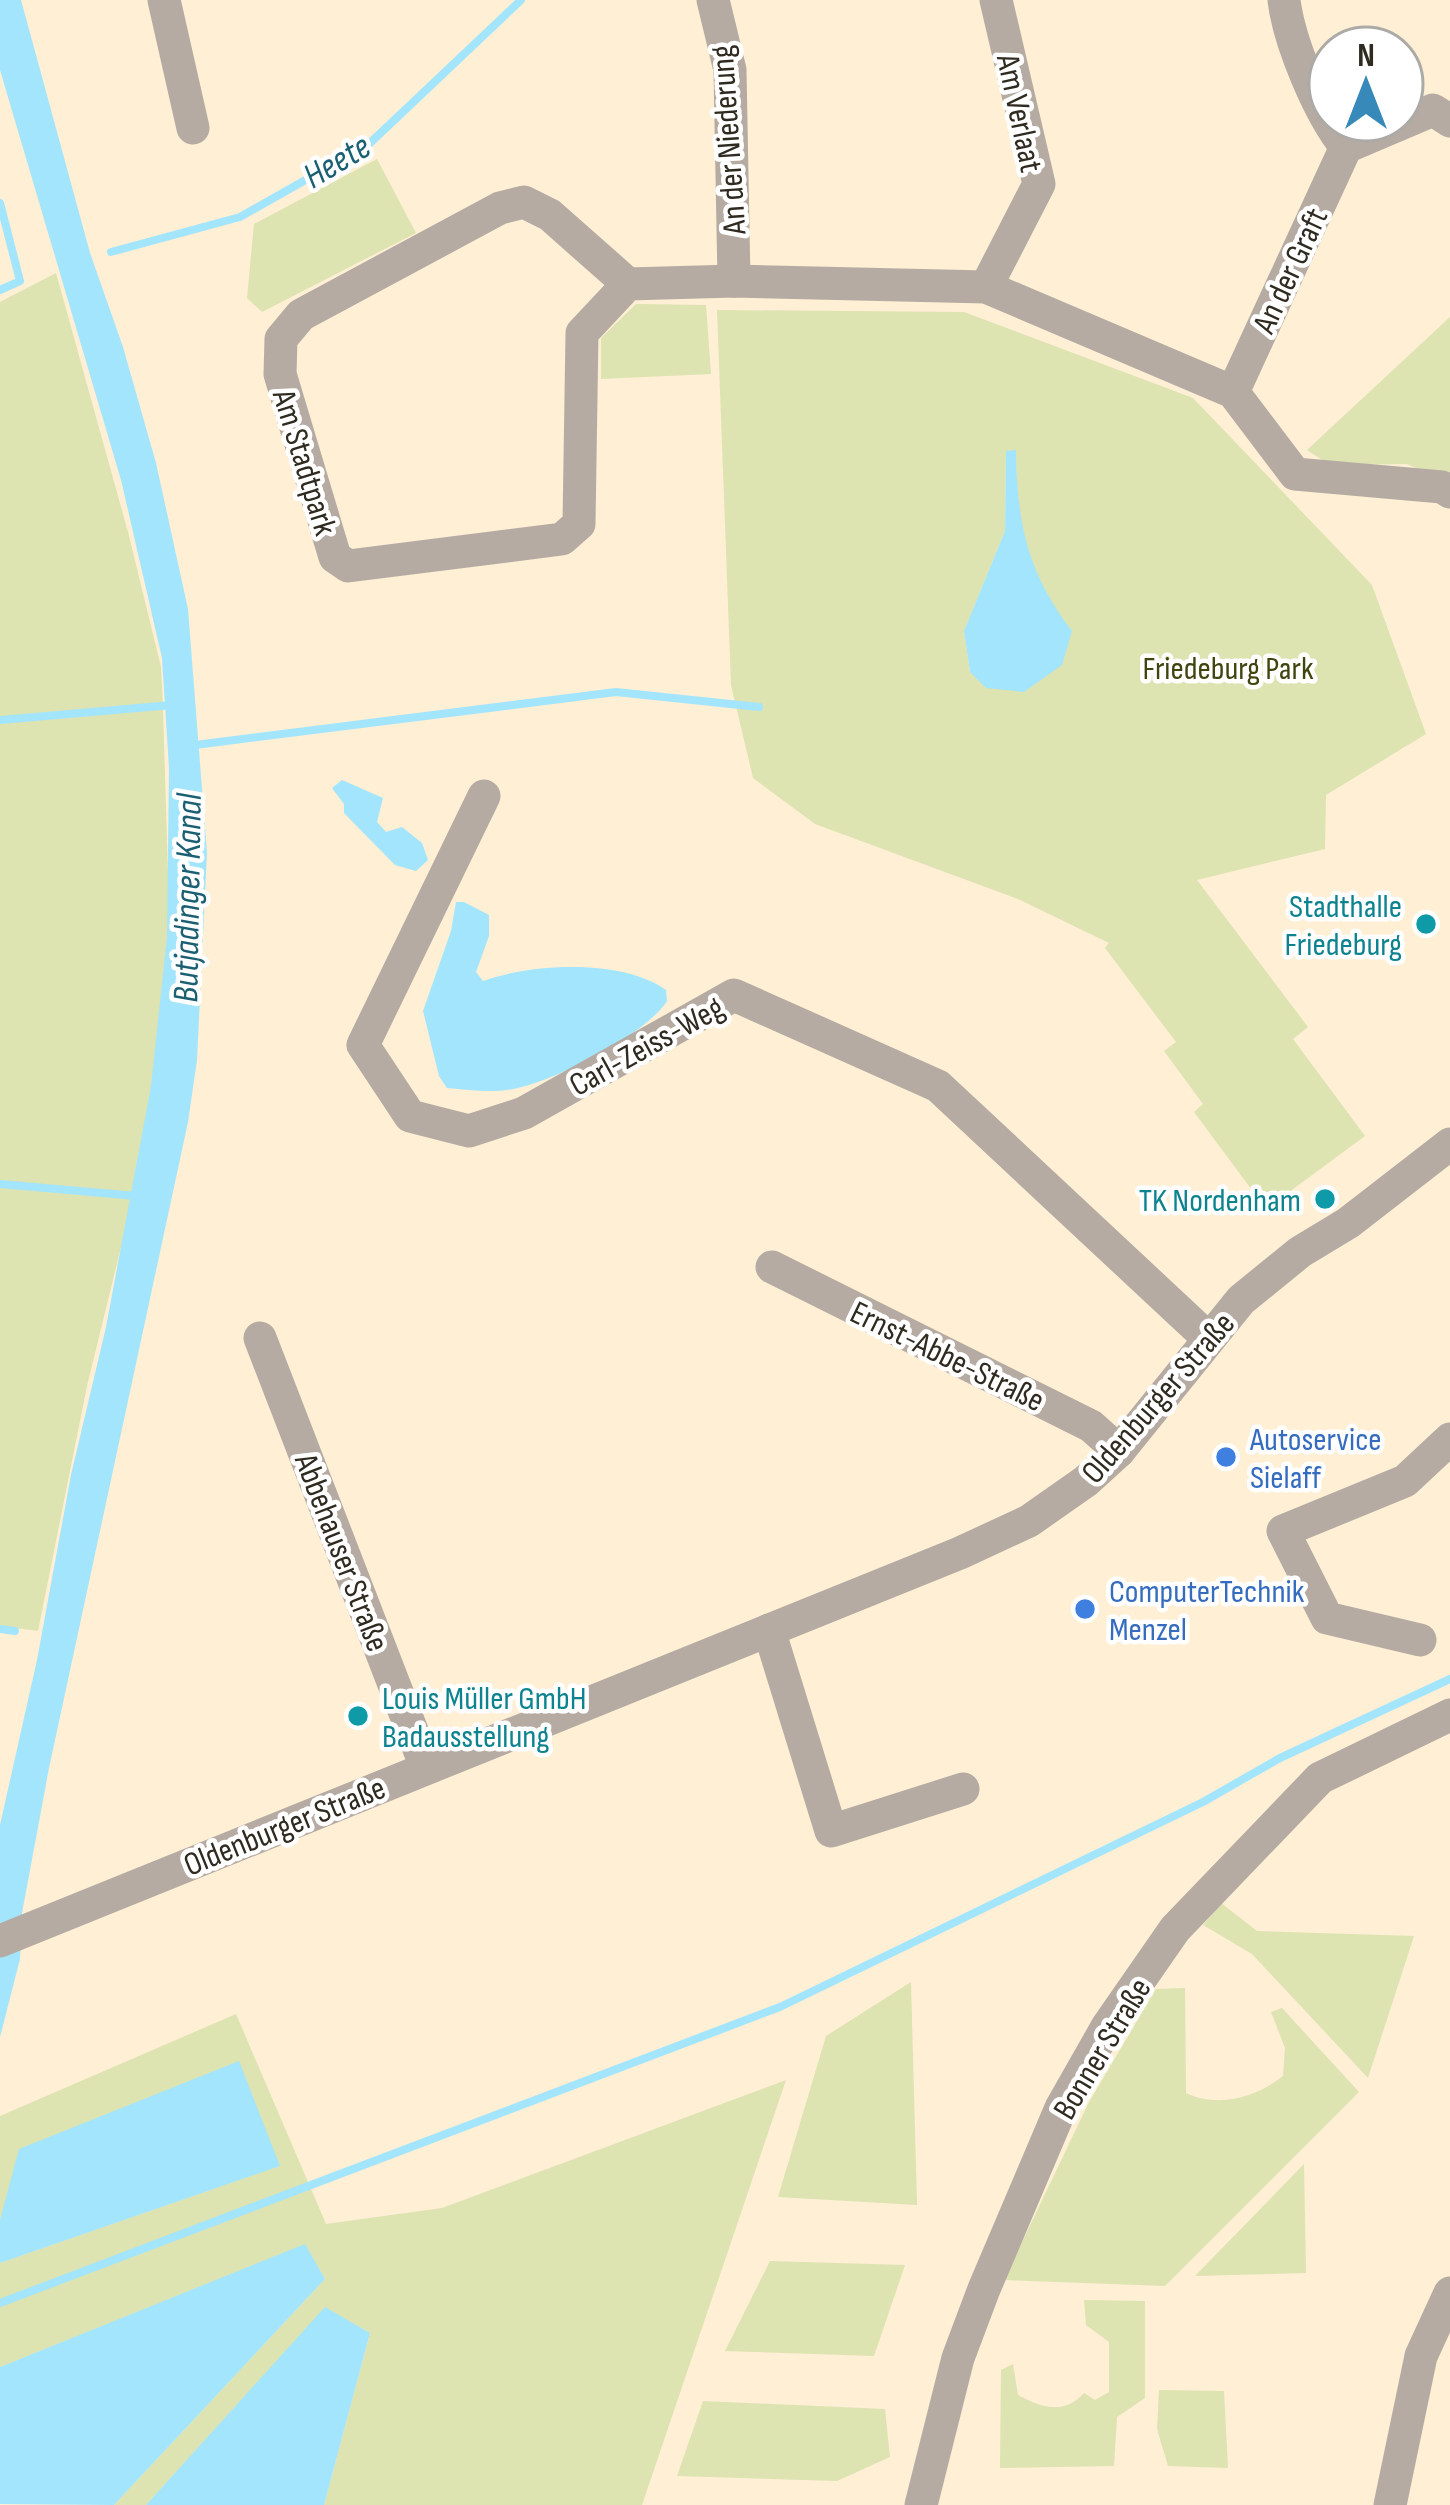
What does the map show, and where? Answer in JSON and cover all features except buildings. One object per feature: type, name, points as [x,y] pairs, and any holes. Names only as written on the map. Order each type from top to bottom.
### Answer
[{"type":"street","points":[[164,0],[193,128]]},
{"type":"street","name":"An der Niederung","points":[[713,0],[730,70],[734,281]]},
{"type":"street","name":"Am Verlaat","points":[[986,287],[1039,184],[996,0]]},
{"type":"street","points":[[1284,0],[1287,22],[1331,129],[1346,147],[1432,110],[1450,121]]},
{"type":"street","name":"An der Graft","points":[[1233,392],[1346,147]]},
{"type":"street","name":"Am Stadtpark","points":[[524,202],[550,215],[628,284],[582,332],[579,524],[562,539],[524,546],[348,566],[335,557],[280,374],[281,339],[301,316],[500,208],[524,202]]},
{"type":"street","points":[[628,284],[734,281],[986,287],[1233,392],[1295,474],[1442,487],[1450,492]]},
{"type":"street","name":"Carl-Zeiss-Weg","points":[[484,796],[362,1045],[410,1116],[469,1131],[524,1113],[734,995],[938,1086],[1209,1339]]},
{"type":"street","name":"Oldenburger Straße","points":[[0,1941],[1029,1521],[1087,1481],[1118,1450],[1264,1280],[1450,1144]]},
{"type":"street","name":"Ernst-Abbe-Straße","points":[[772,1267],[1091,1426],[1118,1450]]},
{"type":"street","name":"Abbehauser Straße","points":[[260,1338],[425,1767]]},
{"type":"street","points":[[1420,1640],[1327,1618],[1283,1531],[1405,1481],[1450,1438]]},
{"type":"street","points":[[769,1630],[831,1831],[963,1789]]},
{"type":"street","name":"Bonner Straße","points":[[921,2505],[958,2358],[984,2289],[1061,2108],[1118,2011],[1174,1929],[1320,1778],[1450,1715]]},
{"type":"street","points":[[1390,2505],[1421,2356],[1450,2293]]},
{"type":"green space","points":[[377,159],[416,233],[262,312],[247,298],[254,224]]},
{"type":"green space","points":[[56,273],[128,532],[161,667],[163,705],[0,718],[0,302]]},
{"type":"green space","points":[[636,304],[706,305],[711,374],[601,379],[601,338]]},
{"type":"green space","name":"Friedeburg Park","points":[[717,310],[964,312],[1193,398],[1372,585],[1426,734],[1326,795],[1325,849],[1197,880],[1308,1027],[1293,1039],[1365,1136],[1266,1209],[1194,1112],[1203,1104],[1164,1051],[1176,1042],[1105,948],[1109,943],[1018,899],[815,824],[753,778],[731,685]],"holes":[[[1006,451],[1016,451],[1018,502],[1027,546],[1044,588],[1071,631],[970,672],[964,631],[1005,531]]]},
{"type":"green space","points":[[1450,317],[1450,483],[1407,464],[1330,465],[1307,450]]},
{"type":"green space","points":[[163,709],[171,974],[146,1145],[87,1386],[38,1631],[0,1626],[0,722]]},
{"type":"green space","points":[[1221,1903],[1257,1931],[1414,1936],[1368,2078],[1252,1954],[1203,1925]]},
{"type":"green space","points":[[911,1982],[917,2205],[778,2197],[826,2036]]},
{"type":"green space","points":[[1185,1988],[1186,2093],[1211,2100],[1236,2098],[1283,2076],[1285,2048],[1271,2012],[1282,2008],[1359,2092],[1165,2286],[1004,2280],[1089,2102],[1156,1989]]},
{"type":"green space","points":[[236,2014],[326,2224],[442,2208],[786,2080],[642,2505],[324,2505],[370,2333],[325,2308],[146,2505],[114,2505],[325,2279],[304,2245],[0,2367],[0,2263],[279,2166],[0,2220],[0,2116]]},
{"type":"green space","points":[[1304,2164],[1306,2273],[1195,2276]]},
{"type":"green space","points":[[770,2261],[905,2265],[874,2356],[725,2351]]},
{"type":"green space","points":[[1084,2300],[1145,2301],[1145,2398],[1117,2417],[1114,2466],[1000,2468],[1001,2370],[1013,2364],[1018,2395],[1044,2406],[1061,2407],[1084,2393],[1095,2400],[1109,2392],[1109,2342],[1086,2325]]},
{"type":"green space","points":[[1159,2390],[1224,2391],[1228,2468],[1168,2466],[1157,2429]]},
{"type":"green space","points":[[703,2401],[885,2409],[890,2457],[837,2481],[677,2476]]},
{"type":"water","name":"Butjadinger Kanal","points":[[0,0],[21,0],[90,253],[156,463],[188,609],[207,853],[197,1060],[188,1122],[49,1768],[22,1913],[20,1959],[0,2037],[0,1825],[106,1327],[151,1086],[167,937],[169,768],[162,658],[121,480],[0,70]]},
{"type":"water","points":[[1016,450],[1028,546],[1044,588],[1072,631],[1062,665],[1024,692],[986,688],[970,672],[964,631],[1005,531],[1006,451]]},
{"type":"water","points":[[342,780],[383,798],[377,822],[386,832],[402,827],[422,843],[428,860],[416,871],[395,865],[344,813],[344,804],[332,788]]},
{"type":"water","points":[[456,902],[489,915],[489,936],[476,972],[483,981],[526,970],[602,969],[648,980],[666,990],[667,1001],[619,1042],[552,1077],[505,1090],[447,1088],[439,1076],[423,1011],[451,931]]},
{"type":"water","points":[[239,2061],[280,2166],[0,2263],[0,2220],[19,2149]]},
{"type":"water","points":[[305,2244],[325,2279],[114,2505],[0,2504],[0,2367]]},
{"type":"water","points":[[325,2307],[370,2333],[324,2505],[146,2505]]},
{"type":"waterway","name":"Heete","points":[[111,252],[240,217],[369,144],[521,0]]},
{"type":"waterway","points":[[0,203],[20,281],[0,290]]},
{"type":"waterway","points":[[195,745],[616,692],[759,707]]},
{"type":"waterway","points":[[0,720],[172,705]]},
{"type":"waterway","points":[[0,1184],[136,1196]]},
{"type":"waterway","points":[[0,1629],[15,1631]]},
{"type":"waterway","points":[[0,2303],[780,2007],[1203,1802],[1280,1758],[1450,1679]]},
{"type":"place","name":"Stadthalle Friedeburg","points":[[1426,924]]},
{"type":"place","name":"TK Nordenham","points":[[1325,1199]]},
{"type":"place","name":"Autoservice Sielaff","points":[[1226,1457]]},
{"type":"place","name":"ComputerTechnik Menzel","points":[[1085,1609]]},
{"type":"place","name":"Louis Müller GmbH Badausstellung","points":[[358,1716]]}]
